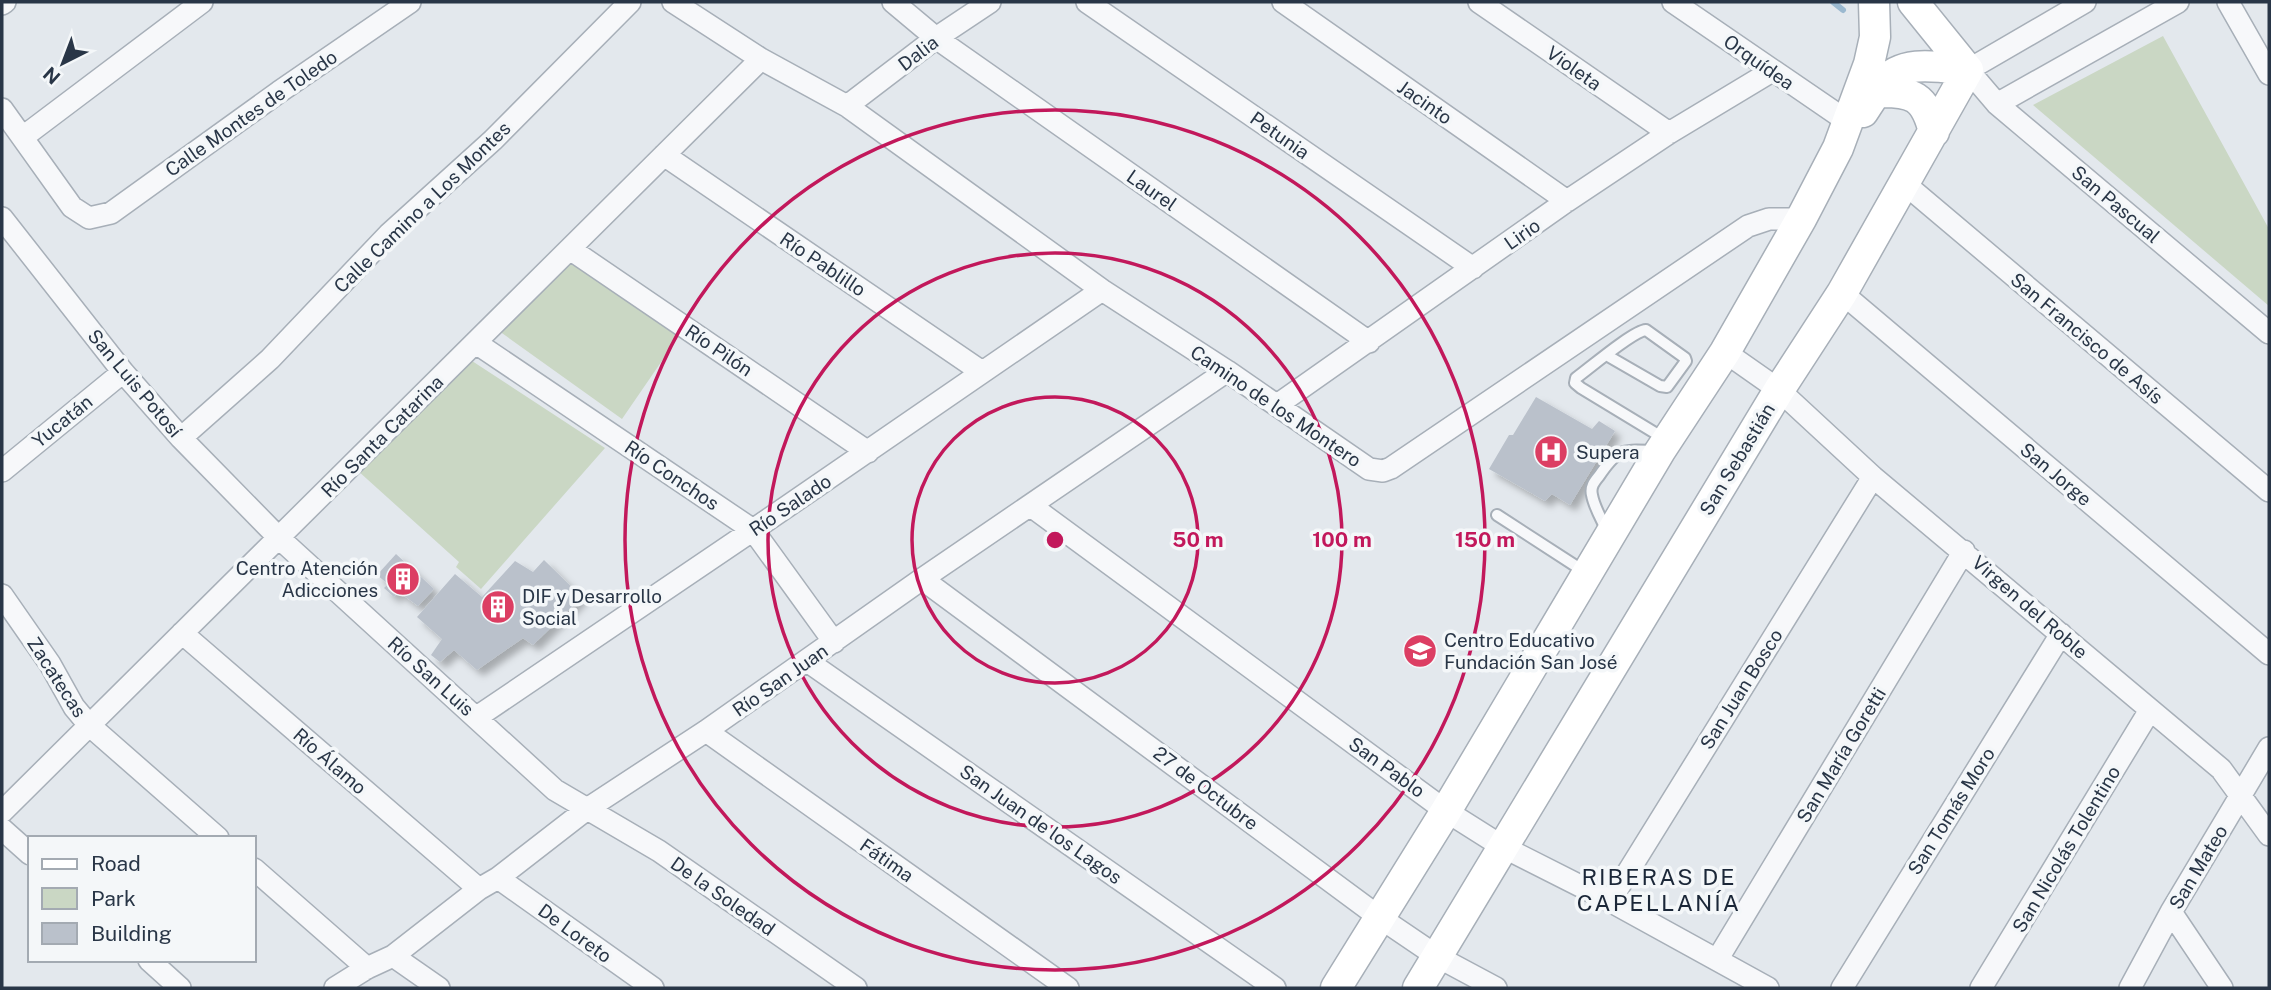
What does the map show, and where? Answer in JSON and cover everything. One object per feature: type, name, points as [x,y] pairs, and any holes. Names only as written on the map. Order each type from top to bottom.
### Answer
[{"type":"main road","points":[[1336,988],[1446,811],[1664,446],[1725,352],[1801,219],[1846,127],[1869,64],[1875,37],[1874,2]]},
{"type":"main road","points":[[1913,2],[1968,70]]},
{"type":"main road","points":[[1941,2],[1968,70]]},
{"type":"main road","points":[[1846,127],[1888,78],[1907,68],[1926,66],[1968,70]]},
{"type":"main road","name":"San Sebastián","points":[[1418,988],[1779,390],[1842,293],[1968,70]]},
{"type":"main road","points":[[1877,92],[1897,91],[1911,94],[1920,100],[1926,108],[1934,132]]},
{"type":"street","points":[[2,109],[23,137],[202,2]]},
{"type":"street","name":"Calle Montes de Toledo","points":[[23,137],[72,207],[89,218],[111,213],[410,2]]},
{"type":"street","name":"Calle Camino a Los Montes","points":[[181,438],[270,359],[389,234],[493,141],[630,2]]},
{"type":"street","name":"Camino de los Montero","points":[[673,2],[761,59],[847,106],[1102,290],[1227,371],[1369,469],[1383,471],[1391,468],[1748,226],[1769,219],[1801,219]]},
{"type":"street","name":"Laurel","points":[[893,2],[936,38],[1369,342]]},
{"type":"street","name":"Dalia","points":[[847,106],[936,38],[990,2]]},
{"type":"street","name":"Petunia","points":[[1087,2],[1473,268]]},
{"type":"street","name":"Jacinto","points":[[1283,2],[1567,201]]},
{"type":"street","name":"Violeta","points":[[1479,2],[1670,133]]},
{"type":"street","name":"Orquídea","points":[[1673,2],[1846,127]]},
{"type":"street","points":[[1968,70],[2085,2]]},
{"type":"street","points":[[1997,104],[2178,2]]},
{"type":"street","points":[[2228,2],[2269,74]]},
{"type":"street","name":"Río Santa Catarina","points":[[2,812],[761,59]]},
{"type":"street","name":"San Pascual","points":[[1968,70],[1997,104],[2269,333]]},
{"type":"street","name":"Lirio","points":[[1277,405],[1567,201],[1670,133],[1772,71]]},
{"type":"street","name":"Río Pablillo","points":[[664,155],[982,372]]},
{"type":"street","name":"San Francisco de Asís","points":[[1905,184],[2269,491]]},
{"type":"street","name":"San Luis Potosí","points":[[2,218],[123,372],[181,438],[279,538]]},
{"type":"street","name":"Río Pilón","points":[[570,249],[868,452]]},
{"type":"street","name":"Río Salado","points":[[477,717],[1102,290]]},
{"type":"street","name":"San Jorge","points":[[1842,293],[2269,654]]},
{"type":"street","name":"Río Conchos","points":[[476,343],[753,530],[835,642]]},
{"type":"street","name":"Virgen del Roble","points":[[1725,352],[1779,390],[1873,477],[2221,769],[2269,835]]},
{"type":"street","name":"Río San Juan","points":[[335,988],[393,956],[587,809],[706,731],[922,579],[1227,371]]},
{"type":"street","name":"Yucatán","points":[[2,471],[123,372]]},
{"type":"street","name":"San Juan Bosco","points":[[1610,901],[1873,477]]},
{"type":"street","name":"San Pablo","points":[[1031,506],[1446,811],[1503,847],[1610,901],[1768,988]]},
{"type":"street","name":"Río San Luis","points":[[279,538],[555,790],[587,809]]},
{"type":"street","name":"San María Goretti","points":[[1717,960],[1964,551]]},
{"type":"street","name":"27 de Octubre","points":[[922,579],[1379,917],[1438,957],[1496,988]]},
{"type":"street","name":"Zacatecas","points":[[2,595],[50,664],[74,707],[89,725],[216,836]]},
{"type":"street","name":"Río Álamo","points":[[182,633],[479,889]]},
{"type":"street","name":"San Tomás Moro","points":[[1842,988],[2061,634]]},
{"type":"street","name":"San Juan de los Lagos","points":[[807,661],[1275,988]]},
{"type":"street","name":"San Nicolás Tolentino","points":[[1981,988],[2150,710]]},
{"type":"street","name":"Fátima","points":[[706,731],[1068,988]]},
{"type":"street","name":"San Mateo","points":[[2130,988],[2171,912],[2269,748]]},
{"type":"street","name":"De la Soledad","points":[[587,809],[659,851],[856,988]]},
{"type":"street","points":[[2,829],[28,852]]},
{"type":"street","points":[[256,871],[367,968]]},
{"type":"street","name":"De Loreto","points":[[498,878],[653,988]]},
{"type":"street","points":[[2171,912],[2222,988]]},
{"type":"street","points":[[393,956],[439,988]]},
{"type":"street","points":[[151,962],[180,988]]},
{"type":"lane","points":[[1608,356],[1660,386],[1667,387],[1686,361],[1685,358],[1646,330],[1637,331],[1608,356],[1576,377],[1575,383],[1664,446]]},
{"type":"lane","points":[[1610,536],[1592,498],[1592,485],[1611,458],[1618,453],[1664,446]]},
{"type":"lane","points":[[1497,515],[1588,573]]},
{"type":"green space","points":[[2163,36],[2269,229],[2269,306],[2033,105]]},
{"type":"green space","points":[[562,263],[572,264],[679,336],[622,419],[499,331]]},
{"type":"green space","points":[[469,359],[605,448],[481,589],[456,567],[459,562],[357,470]]},
{"type":"building","name":"Supera","points":[[1536,397],[1592,429],[1599,421],[1615,431],[1570,505],[1552,494],[1545,501],[1489,469]]},
{"type":"building","name":"Centro Atención Adicciones","points":[[396,554],[434,589],[418,606],[399,592],[394,597],[384,588],[388,584],[377,575]]},
{"type":"building","name":"DIF y Desarrollo Social","points":[[544,560],[582,597],[533,645],[523,638],[477,670],[454,650],[440,662],[431,655],[442,639],[417,617],[455,574],[482,597],[515,561],[533,572]]},
{"type":"waterway","points":[[1833,2],[1843,10]]},
{"type":"place","name":"Supera","points":[[1551,452]]},
{"type":"place","name":"Centro Atención Adicciones","points":[[403,579]]},
{"type":"place","name":"DIF y Desarrollo Social","points":[[498,607]]},
{"type":"place","name":"Centro Educativo Fundación San José","points":[[1420,651]]},
{"type":"district","name":"RIBERAS DE CAPELLANÍA","points":[[1659,890]]}]
